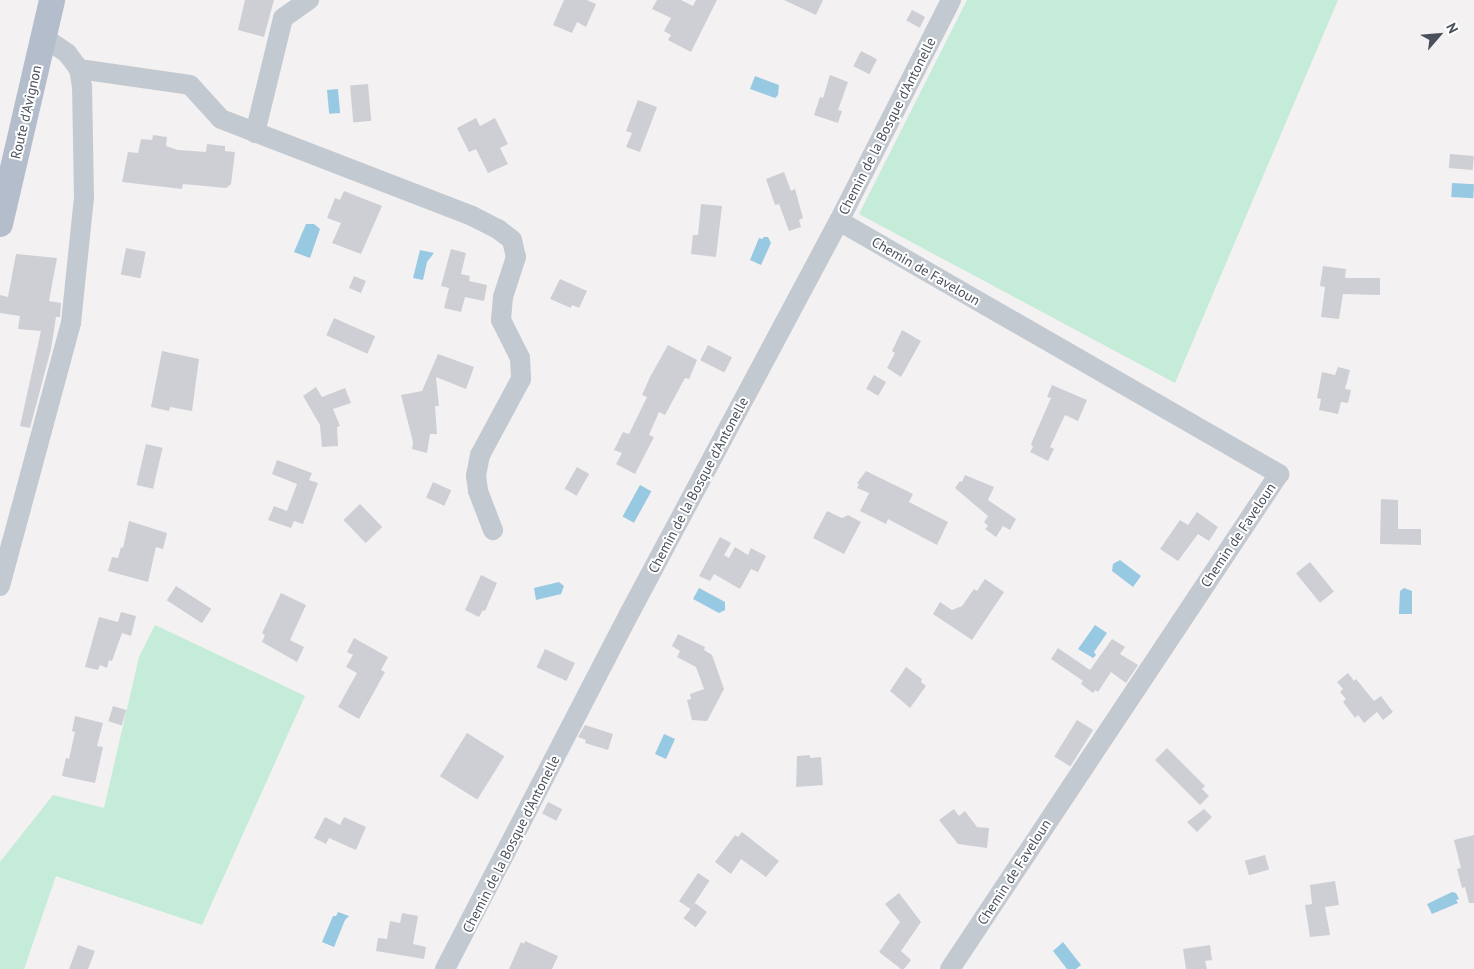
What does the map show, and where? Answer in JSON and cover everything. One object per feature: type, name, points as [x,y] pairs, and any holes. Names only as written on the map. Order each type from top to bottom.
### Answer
[{"type":"main road","name":"Route d'Avignon","points":[[0,224],[52,0]]},
{"type":"street","points":[[255,132],[285,9],[310,0]]},
{"type":"street","name":"Chemin de la Bosque d'Antonelle","points":[[445,969],[632,608],[839,221],[951,0]]},
{"type":"street","points":[[0,586],[71,323],[84,198],[82,87],[79,69],[67,53],[43,37]]},
{"type":"street","points":[[79,69],[190,85],[221,119],[472,216],[498,229],[512,240],[516,257],[503,297],[501,320],[520,358],[521,379],[480,456],[476,476],[478,492],[493,530]]},
{"type":"street","name":"Chemin de Faveloun","points":[[839,221],[1279,474],[950,969]]},
{"type":"green space","points":[[967,0],[1338,0],[1175,383],[859,214]]},
{"type":"green space","points":[[155,625],[305,696],[202,925],[56,876],[24,969],[0,969],[0,862],[53,795],[104,808],[139,657]]},
{"type":"water","points":[[755,76],[779,85],[778,95],[775,98],[750,89]]},
{"type":"water","points":[[338,89],[340,113],[329,114],[327,90]]},
{"type":"water","points":[[1452,183],[1474,184],[1473,198],[1451,197]]},
{"type":"water","points":[[306,224],[314,224],[320,229],[310,258],[294,252]]},
{"type":"water","points":[[768,237],[771,243],[761,265],[750,260],[759,238],[762,239]]},
{"type":"water","points":[[420,250],[434,253],[427,262],[423,280],[413,278]]},
{"type":"water","points":[[640,485],[651,491],[634,523],[623,516]]},
{"type":"water","points":[[1120,560],[1141,576],[1133,587],[1112,571],[1113,564]]},
{"type":"water","points":[[559,582],[564,586],[561,594],[536,600],[534,588]]},
{"type":"water","points":[[699,588],[725,602],[725,610],[719,613],[693,599]]},
{"type":"water","points":[[1404,588],[1412,591],[1412,614],[1399,614],[1400,591]]},
{"type":"water","points":[[1095,625],[1107,633],[1094,652],[1096,655],[1093,658],[1078,649]]},
{"type":"water","points":[[664,734],[675,739],[666,759],[655,754]]},
{"type":"water","points":[[1452,892],[1456,893],[1459,899],[1456,900],[1458,903],[1432,914],[1427,904]]},
{"type":"water","points":[[338,912],[349,916],[345,920],[334,947],[322,942],[333,916],[336,916]]},
{"type":"water","points":[[1063,942],[1081,965],[1076,969],[1067,969],[1053,951]]},
{"type":"building","points":[[245,0],[274,0],[264,37],[238,30]]},
{"type":"building","points":[[564,0],[587,0],[596,4],[586,27],[577,22],[572,33],[553,25]]},
{"type":"building","points":[[657,0],[681,0],[693,6],[696,0],[717,0],[691,52],[668,40],[671,35],[664,31],[671,18],[652,9]]},
{"type":"building","points":[[784,0],[823,0],[816,15]]},
{"type":"building","points":[[912,10],[925,17],[920,28],[906,21]]},
{"type":"building","points":[[861,51],[877,59],[869,74],[853,66]]},
{"type":"building","points":[[830,75],[848,82],[838,110],[842,111],[838,123],[814,115],[820,97],[823,98]]},
{"type":"building","points":[[368,84],[371,121],[353,122],[350,86]]},
{"type":"building","points":[[638,100],[657,107],[640,152],[626,147],[632,133],[626,131]]},
{"type":"building","points":[[476,118],[480,126],[495,118],[508,144],[500,148],[508,164],[488,173],[476,149],[469,152],[457,128]]},
{"type":"building","points":[[153,135],[167,137],[166,146],[178,150],[206,152],[207,144],[225,146],[225,151],[235,152],[231,184],[226,188],[183,184],[182,189],[122,182],[128,152],[138,153],[141,139],[152,140]]},
{"type":"building","points":[[1450,154],[1474,156],[1473,170],[1449,168]]},
{"type":"building","points":[[784,172],[791,191],[795,189],[803,218],[799,220],[801,227],[789,231],[779,204],[775,205],[766,179]]},
{"type":"building","points":[[344,191],[382,206],[361,254],[332,243],[341,223],[327,218],[335,198],[340,200]]},
{"type":"building","points":[[701,204],[722,206],[716,257],[691,254],[693,235],[698,235]]},
{"type":"building","points":[[126,248],[146,252],[140,278],[121,275]]},
{"type":"building","points":[[451,249],[466,253],[461,274],[470,276],[469,281],[487,285],[484,301],[465,297],[461,312],[444,308],[449,288],[441,286]]},
{"type":"building","points":[[16,254],[57,258],[49,301],[61,303],[60,317],[56,317],[51,349],[30,428],[20,426],[41,331],[18,329],[20,316],[0,313],[0,295],[8,297]]},
{"type":"building","points":[[1323,266],[1346,269],[1345,278],[1380,278],[1380,295],[1343,294],[1339,319],[1321,317],[1325,287],[1320,286]]},
{"type":"building","points":[[354,276],[366,281],[361,293],[349,288]]},
{"type":"building","points":[[560,279],[587,291],[579,308],[572,305],[571,308],[550,299]]},
{"type":"building","points":[[334,318],[375,336],[367,354],[326,335]]},
{"type":"building","points":[[902,330],[921,341],[901,377],[887,368],[895,353],[892,351]]},
{"type":"building","points":[[668,345],[697,360],[689,379],[685,378],[665,415],[659,412],[649,435],[654,437],[635,474],[616,464],[622,453],[614,450],[623,432],[629,434],[647,397],[642,395]]},
{"type":"building","points":[[708,345],[732,357],[724,372],[700,360]]},
{"type":"building","points":[[162,351],[199,359],[192,411],[170,407],[169,411],[151,407]]},
{"type":"building","points":[[438,354],[474,367],[466,389],[436,377],[439,406],[435,406],[437,434],[430,434],[427,453],[412,449],[413,442],[401,395],[422,391]]},
{"type":"building","points":[[1338,367],[1350,370],[1345,389],[1351,390],[1348,403],[1341,402],[1338,414],[1319,410],[1321,399],[1317,398],[1322,372],[1335,375]]},
{"type":"building","points":[[874,375],[886,382],[878,396],[866,389]]},
{"type":"building","points":[[1052,385],[1087,400],[1078,421],[1065,415],[1050,447],[1054,449],[1048,461],[1030,452],[1033,447],[1031,444],[1051,398],[1047,397]]},
{"type":"building","points":[[316,387],[322,397],[345,388],[351,403],[333,409],[340,426],[337,427],[338,446],[322,447],[320,425],[303,396]]},
{"type":"building","points":[[146,444],[163,448],[153,489],[137,485]]},
{"type":"building","points":[[277,460],[312,473],[309,480],[318,483],[303,524],[294,521],[291,528],[268,520],[274,506],[287,511],[297,484],[272,474]]},
{"type":"building","points":[[577,467],[589,474],[577,496],[564,489]]},
{"type":"building","points":[[866,471],[913,494],[909,502],[948,522],[937,545],[888,519],[886,524],[860,511],[869,493],[857,488],[859,484],[857,483]]},
{"type":"building","points":[[965,475],[994,487],[988,500],[1016,519],[1010,530],[1003,526],[996,537],[985,529],[988,526],[984,522],[988,516],[955,488],[960,481],[962,482]]},
{"type":"building","points":[[433,482],[451,490],[444,506],[426,498]]},
{"type":"building","points":[[1381,499],[1398,500],[1398,529],[1421,529],[1421,545],[1380,544]]},
{"type":"building","points":[[360,504],[382,527],[366,543],[343,520]]},
{"type":"building","points":[[827,511],[842,518],[848,515],[861,522],[844,554],[813,538]]},
{"type":"building","points":[[1197,512],[1218,527],[1209,541],[1198,534],[1178,561],[1160,549],[1180,520],[1188,525]]},
{"type":"building","points":[[129,521],[167,533],[163,549],[156,547],[148,582],[108,571],[112,557],[118,558],[121,547],[123,548]]},
{"type":"building","points":[[720,537],[731,543],[724,555],[729,558],[735,547],[748,555],[751,548],[766,556],[758,572],[751,569],[740,589],[714,574],[710,581],[699,576]]},
{"type":"building","points":[[1310,562],[1334,592],[1320,603],[1296,573]]},
{"type":"building","points":[[481,575],[497,583],[485,611],[483,610],[479,617],[465,610]]},
{"type":"building","points":[[985,579],[1004,592],[972,640],[933,614],[940,602],[952,610],[962,606],[974,589],[977,591]]},
{"type":"building","points":[[176,586],[211,609],[202,623],[167,600]]},
{"type":"building","points":[[281,593],[306,605],[290,640],[304,647],[297,662],[262,642],[265,635],[262,633]]},
{"type":"building","points":[[121,612],[136,616],[131,636],[122,633],[112,661],[109,660],[107,668],[100,665],[98,670],[85,667],[99,617],[118,622]]},
{"type":"building","points":[[678,634],[705,647],[704,650],[712,655],[724,689],[707,721],[692,720],[687,700],[691,699],[690,694],[704,689],[696,667],[677,657],[680,651],[672,646]]},
{"type":"building","points":[[354,638],[388,657],[381,670],[385,672],[359,719],[338,707],[357,673],[346,667],[353,655],[347,652]]},
{"type":"building","points":[[1112,639],[1125,647],[1120,654],[1138,665],[1126,683],[1111,672],[1098,692],[1095,690],[1093,693],[1081,684],[1083,681],[1051,659],[1058,648],[1090,670]]},
{"type":"building","points":[[545,649],[575,663],[566,681],[537,667]]},
{"type":"building","points":[[906,667],[922,679],[921,682],[926,686],[910,708],[890,691]]},
{"type":"building","points":[[1348,673],[1354,681],[1356,679],[1374,701],[1381,696],[1393,712],[1383,720],[1377,712],[1364,723],[1358,715],[1355,718],[1343,702],[1346,699],[1340,692],[1343,689],[1337,682]]},
{"type":"building","points":[[113,706],[126,710],[122,725],[108,721]]},
{"type":"building","points":[[75,716],[103,723],[97,746],[103,747],[95,783],[62,776],[66,758],[69,759],[75,732],[72,731]]},
{"type":"building","points":[[1077,720],[1093,730],[1070,767],[1054,756]]},
{"type":"building","points":[[585,725],[613,734],[608,750],[585,743],[586,740],[578,737]]},
{"type":"building","points":[[467,733],[504,756],[477,800],[440,776]]},
{"type":"building","points":[[1167,748],[1205,786],[1202,789],[1209,796],[1200,805],[1155,760]]},
{"type":"building","points":[[810,755],[810,758],[821,757],[823,785],[796,787],[797,756]]},
{"type":"building","points":[[548,802],[562,809],[556,821],[542,814]]},
{"type":"building","points":[[954,809],[959,816],[965,811],[977,827],[989,828],[987,848],[958,844],[939,820]]},
{"type":"building","points":[[1204,809],[1212,817],[1197,832],[1187,822]]},
{"type":"building","points":[[325,817],[340,825],[344,817],[366,827],[356,850],[329,838],[326,844],[314,838]]},
{"type":"building","points":[[742,832],[779,861],[766,877],[741,859],[731,874],[715,862],[735,835],[738,837]]},
{"type":"building","points":[[1474,835],[1474,903],[1469,903],[1465,887],[1462,888],[1457,869],[1461,868],[1454,840]]},
{"type":"building","points":[[1265,855],[1269,869],[1249,875],[1245,861]]},
{"type":"building","points":[[698,873],[710,881],[691,909],[679,901]]},
{"type":"building","points":[[1335,881],[1339,905],[1325,907],[1330,935],[1310,937],[1305,905],[1312,904],[1310,885]]},
{"type":"building","points":[[899,893],[921,922],[901,951],[911,960],[904,969],[901,969],[879,952],[900,922],[885,904]]},
{"type":"building","points":[[695,903],[707,912],[696,927],[684,918]]},
{"type":"building","points":[[402,913],[418,916],[413,944],[426,947],[424,959],[376,951],[378,938],[387,939],[390,921],[400,923]]},
{"type":"building","points":[[525,941],[558,956],[552,969],[509,969],[521,942],[524,944]]},
{"type":"building","points":[[78,945],[95,951],[88,969],[69,969]]},
{"type":"building","points":[[1210,945],[1212,960],[1205,961],[1207,969],[1186,969],[1183,949]]}]
